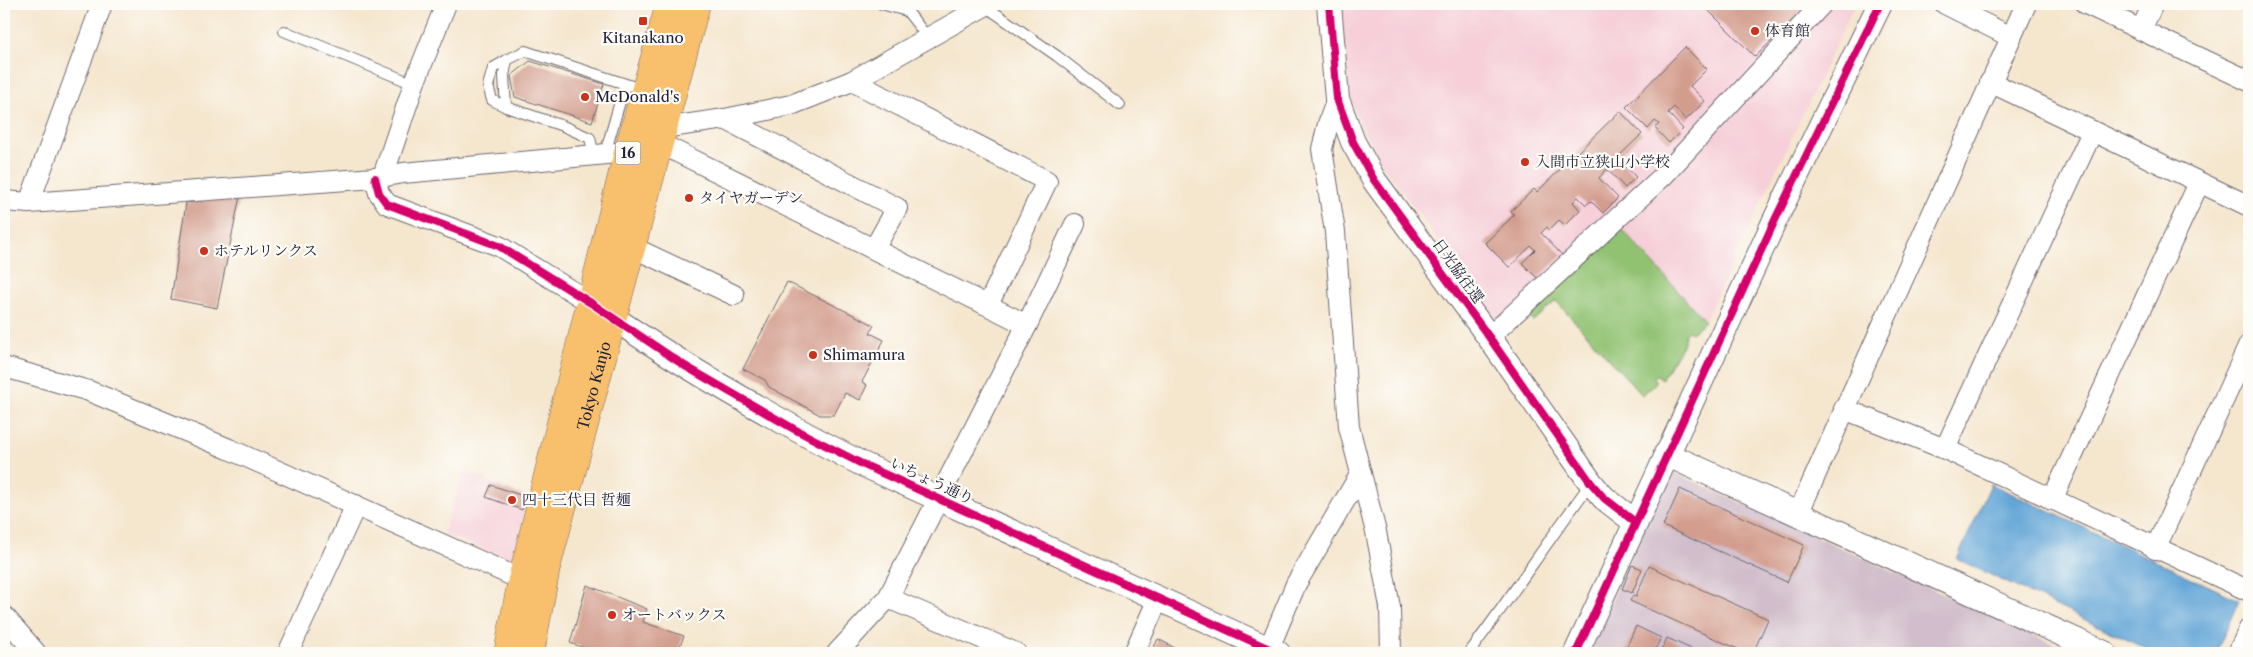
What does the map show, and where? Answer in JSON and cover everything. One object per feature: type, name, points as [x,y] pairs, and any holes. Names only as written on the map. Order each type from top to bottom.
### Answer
[{"type":"highway","name":"Tokyo Kanjo","points":[[508,653],[522,580],[591,303],[609,153],[670,4]]},
{"type":"highway","name":"Tokyo Kanjo","points":[[530,653],[546,568],[614,318],[661,135],[699,9]]},
{"type":"street","points":[[29,203],[102,4]]},
{"type":"street","points":[[446,4],[379,177],[379,193],[387,204],[498,246],[591,303]]},
{"type":"street","name":"日光脇往還","points":[[1329,4],[1337,99],[1353,142],[1374,180],[1490,337],[1591,483],[1604,498],[1635,522]]},
{"type":"street","points":[[1490,337],[1663,176],[1822,4]]},
{"type":"street","points":[[1576,653],[1779,212],[1880,4]]},
{"type":"street","points":[[1945,4],[2011,37]]},
{"type":"street","points":[[1798,514],[2026,4]]},
{"type":"street","points":[[2086,4],[2249,78]]},
{"type":"street","points":[[2141,30],[2152,4]]},
{"type":"street","points":[[661,135],[791,105],[852,81],[986,5]]},
{"type":"street","points":[[852,81],[1046,181],[988,305]]},
{"type":"street","points":[[1990,82],[2249,206]]},
{"type":"street","points":[[1337,99],[1322,149],[1335,232],[1350,427],[1376,532],[1390,607],[1391,653]]},
{"type":"street","points":[[725,119],[897,208],[874,249]]},
{"type":"street","points":[[1945,449],[2092,132]]},
{"type":"street","points":[[661,135],[874,249],[1027,325]]},
{"type":"street","points":[[4,201],[29,203],[379,177],[609,153]]},
{"type":"street","points":[[2052,500],[2199,183]]},
{"type":"street","points":[[837,653],[888,598],[1027,325],[1075,224]]},
{"type":"street","points":[[632,247],[734,296]]},
{"type":"street","name":"いちょう通り","points":[[591,303],[685,366],[794,429],[939,500],[1271,652]]},
{"type":"street","points":[[2155,549],[2249,345]]},
{"type":"street","points":[[4,367],[89,391],[230,449],[522,580]]},
{"type":"street","points":[[1844,409],[1945,449],[2155,549],[2249,591]]},
{"type":"street","points":[[1666,454],[2104,653]]},
{"type":"street","points":[[1271,652],[1296,584],[1361,473]]},
{"type":"street","points":[[288,653],[356,505]]},
{"type":"street","points":[[888,598],[1016,653]]},
{"type":"street","points":[[1134,653],[1158,599]]},
{"type":"street","points":[[4,616],[36,653]]},
{"type":"street","points":[[2238,653],[2249,629]]},
{"type":"lane","points":[[881,4],[909,7],[928,38]]},
{"type":"lane","points":[[986,5],[1058,56],[1120,105]]},
{"type":"lane","points":[[284,30],[414,84]]},
{"type":"lane","points":[[609,153],[590,138],[563,126],[506,108],[492,100],[488,86],[493,68],[525,51],[635,87]]},
{"type":"lane","points":[[506,108],[504,76],[507,60]]},
{"type":"lane","points":[[1470,653],[1507,602],[1540,550],[1591,483]]},
{"type":"shaded area","name":"入間市立狭山小学校","points":[[1341,4],[1813,4],[1662,171],[1498,322],[1373,152],[1349,96]]},
{"type":"shaded area","name":"入間市立狭山小学校","points":[[1832,4],[1855,4],[1705,321],[1622,229]]},
{"type":"shaded area","points":[[1669,470],[2073,653],[1589,653]]},
{"type":"shaded area","points":[[464,471],[528,497],[514,561],[443,534]]},
{"type":"green space","points":[[1622,229],[1705,321],[1692,333],[1688,331],[1685,334],[1684,342],[1662,379],[1657,375],[1654,377],[1656,383],[1642,395],[1556,301],[1533,321],[1528,315]]},
{"type":"water","points":[[1991,484],[2239,600],[2216,653],[2155,653],[1957,559]]},
{"type":"building","name":"体育館","points":[[1706,4],[1809,4],[1755,57],[1704,6]]},
{"type":"building","points":[[1685,47],[1707,69],[1690,86],[1705,101],[1686,120],[1674,107],[1668,113],[1683,129],[1669,143],[1655,128],[1659,124],[1655,121],[1648,129],[1626,107]]},
{"type":"building","points":[[530,61],[604,84],[592,122],[515,97],[511,76]]},
{"type":"building","points":[[496,75],[501,76],[501,101],[493,93]]},
{"type":"building","points":[[1620,111],[1642,134],[1617,158],[1636,177],[1625,188],[1607,169],[1599,178],[1618,198],[1603,213],[1591,201],[1586,205],[1578,197],[1573,202],[1580,210],[1565,225],[1559,220],[1549,230],[1547,227],[1541,233],[1562,255],[1538,279],[1522,263],[1535,250],[1531,246],[1509,267],[1485,243],[1514,215],[1511,211],[1534,189],[1537,192]]},
{"type":"building","name":"ホテルリンクス","points":[[240,196],[217,308],[171,299],[186,203]]},
{"type":"building","name":"Shimamura","points":[[787,282],[874,325],[870,333],[884,340],[862,382],[867,385],[860,400],[845,393],[834,415],[820,415],[769,387],[765,380],[743,369]]},
{"type":"building","points":[[491,485],[526,497],[522,510],[486,497]]},
{"type":"building","points":[[1680,489],[1804,545],[1787,582],[1663,526]]},
{"type":"building","points":[[1632,565],[1642,569],[1632,593],[1622,589]]},
{"type":"building","points":[[1649,566],[1768,619],[1753,653],[1747,653],[1630,601],[1633,595],[1636,596]]},
{"type":"building","name":"オートバックス","points":[[587,585],[647,609],[643,622],[684,636],[677,653],[599,653],[570,643]]},
{"type":"building","points":[[1636,626],[1661,638],[1653,653],[1624,653]]},
{"type":"building","points":[[1667,638],[1700,653],[1660,653]]},
{"type":"building","points":[[1158,639],[1175,648],[1172,653],[1151,653]]},
{"type":"cycle path","points":[[1329,4],[1337,99],[1353,142],[1374,180],[1489,337],[1591,483],[1604,498],[1635,522]]},
{"type":"cycle path","points":[[1576,653],[1775,220],[1880,4]]},
{"type":"cycle path","points":[[375,178],[379,193],[387,204],[499,246],[591,303],[685,366],[794,429],[862,464],[1278,653]]},
{"type":"place","name":"Kitanakano","points":[[643,21]]},
{"type":"place","name":"体育館","points":[[1755,31]]},
{"type":"place","name":"McDonald's","points":[[585,97]]},
{"type":"place","name":"入間市立狭山小学校","points":[[1525,162]]},
{"type":"place","name":"タイヤガーデン","points":[[689,198]]},
{"type":"place","name":"ホテルリンクス","points":[[204,251]]},
{"type":"place","name":"Shimamura","points":[[813,355]]},
{"type":"place","name":"四十三代目 哲麺","points":[[512,500]]},
{"type":"place","name":"オートバックス","points":[[612,615]]}]
